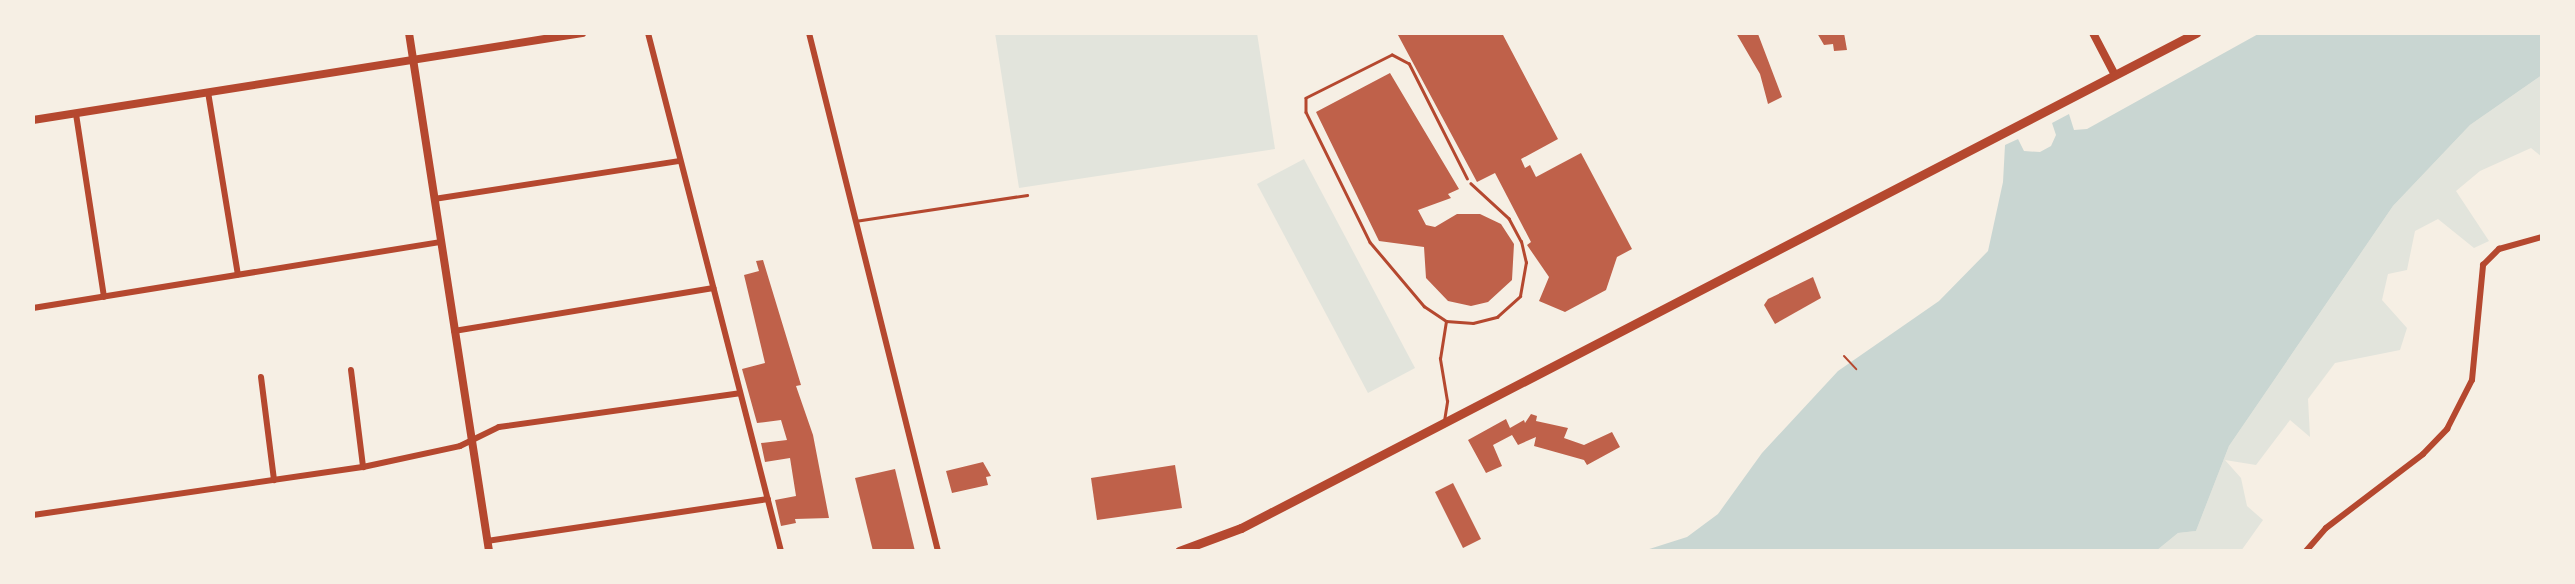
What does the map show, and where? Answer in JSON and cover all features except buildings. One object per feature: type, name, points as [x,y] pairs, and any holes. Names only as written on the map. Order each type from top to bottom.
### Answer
[{"type":"main road","points":[[1179,551],[1241,528],[2196,33]]},
{"type":"street","points":[[409,33],[489,551]]},
{"type":"street","points":[[33,120],[582,33]]},
{"type":"street","points":[[648,33],[781,551]]},
{"type":"street","points":[[809,33],[938,551]]},
{"type":"street","points":[[2093,33],[2115,75]]},
{"type":"street","points":[[208,92],[238,275]]},
{"type":"street","points":[[76,114],[104,297]]},
{"type":"street","points":[[434,199],[680,161]]},
{"type":"street","points":[[2306,551],[2326,528],[2415,461],[2447,429],[2472,380],[2483,265],[2498,248],[2542,237]]},
{"type":"street","points":[[33,308],[440,242]]},
{"type":"street","points":[[454,331],[713,288]]},
{"type":"street","points":[[351,370],[363,467]]},
{"type":"street","points":[[261,377],[274,480]]},
{"type":"street","points":[[33,515],[363,467],[460,446],[499,427],[740,393]]},
{"type":"street","points":[[487,541],[768,499]]},
{"type":"lane","points":[[1467,179],[1409,64],[1392,55],[1306,98],[1306,112],[1370,242],[1424,306],[1446,321],[1473,323],[1497,317],[1520,296],[1526,263],[1521,242],[1508,219],[1471,184]]},
{"type":"lane","points":[[855,221],[1027,195]]},
{"type":"lane","points":[[1443,424],[1447,401],[1440,359],[1446,321]]},
{"type":"path","points":[[1844,356],[1856,369]]},
{"type":"shaded area","points":[[995,33],[1257,33],[1275,149],[1019,188]]},
{"type":"shaded area","points":[[2260,33],[2542,33],[2542,75],[2470,125],[2393,206],[2229,446],[2196,531],[2178,533],[2156,551],[1643,551],[1687,537],[1718,514],[1762,453],[1838,371],[1939,301],[1988,251],[2003,182],[2005,145],[2018,139],[2024,151],[2040,152],[2051,146],[2056,135],[2052,123],[2069,114],[2074,130],[2087,129]]},
{"type":"shaded area","points":[[2542,75],[2542,157],[2531,148],[2480,171],[2456,191],[2489,241],[2474,248],[2438,219],[2415,231],[2407,270],[2388,274],[2382,300],[2407,328],[2400,350],[2335,363],[2308,399],[2310,437],[2290,420],[2256,465],[2225,460],[2241,478],[2247,506],[2263,520],[2241,551],[2156,551],[2178,533],[2196,531],[2229,446],[2393,206],[2470,125]]},
{"type":"shaded area","points":[[1304,159],[1415,368],[1368,393],[1257,184]]}]
